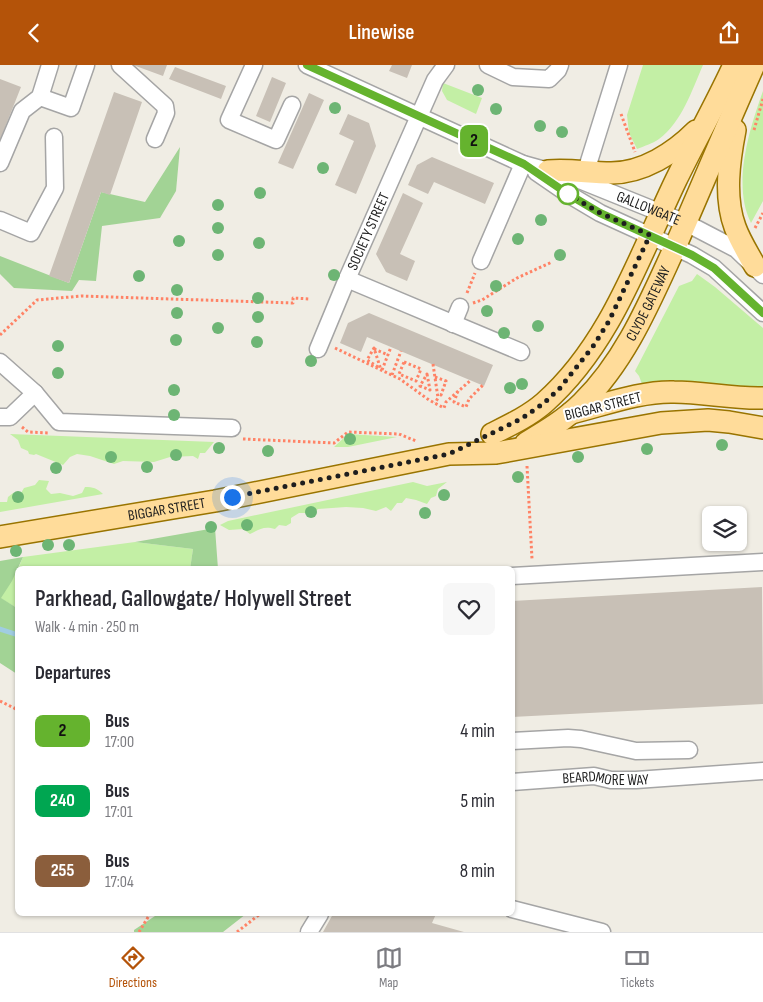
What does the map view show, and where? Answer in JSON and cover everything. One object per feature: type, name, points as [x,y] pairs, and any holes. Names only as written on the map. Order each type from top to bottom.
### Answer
[{"type":"main road","name":"CLYDE GATEWAY","points":[[492,434],[538,408],[560,388],[594,345],[609,321],[734,65]]},
{"type":"main road","name":"CLYDE GATEWAY","points":[[514,450],[570,414],[597,388],[620,356],[636,329],[686,223],[754,65]]},
{"type":"main road","points":[[741,96],[730,159],[729,191],[735,226],[759,270]]},
{"type":"main road","points":[[548,171],[565,169],[611,173],[630,171],[672,152],[706,122]]},
{"type":"main road","name":"BIGGAR STREET","points":[[449,454],[492,434],[662,392],[685,392],[731,398],[763,398]]},
{"type":"main road","name":"BIGGAR STREET","points":[[0,537],[215,501],[449,454],[496,453],[637,426],[708,420],[763,429]]},
{"type":"street","points":[[0,163],[22,111],[40,97],[50,65]]},
{"type":"street","points":[[40,97],[70,108],[86,65]]},
{"type":"street","points":[[120,65],[165,106],[166,113],[155,139]]},
{"type":"street","points":[[254,65],[229,120],[276,140],[292,105]]},
{"type":"street","name":"GALLOWGATE","points":[[307,65],[524,164],[609,191],[686,223],[736,249],[759,270]]},
{"type":"street","name":"SOCIETY STREET","points":[[320,345],[347,279],[435,80],[446,65]]},
{"type":"street","points":[[488,65],[513,77],[549,79],[558,70],[560,65]]},
{"type":"street","points":[[586,171],[619,65]]},
{"type":"street","points":[[0,220],[31,233],[55,188],[54,137]]},
{"type":"street","points":[[481,261],[524,164]]},
{"type":"street","name":"GALLOWGATE","points":[[524,164],[600,213],[675,246],[714,268],[763,313]]},
{"type":"street","points":[[347,279],[521,352]]},
{"type":"street","points":[[453,324],[460,307]]},
{"type":"street","points":[[0,362],[35,393],[59,422],[232,429]]},
{"type":"street","points":[[0,417],[10,417],[35,393]]},
{"type":"street","points":[[515,576],[763,562]]},
{"type":"street","points":[[515,741],[568,738],[636,751],[689,750]]},
{"type":"street","name":"BEARDMORE WAY","points":[[515,782],[594,776],[611,780],[636,780],[763,771]]},
{"type":"street","points":[[515,910],[602,932]]},
{"type":"street","points":[[309,932],[319,916]]},
{"type":"path","points":[[621,115],[641,167]]},
{"type":"path","points":[[753,230],[763,213]]},
{"type":"path","points":[[460,307],[481,261]]},
{"type":"path","points":[[460,307],[482,300],[517,278],[552,262]]},
{"type":"path","points":[[0,335],[37,299],[81,296],[293,303],[293,298],[310,299]]},
{"type":"path","points":[[320,345],[392,375],[444,407],[446,402],[471,380]]},
{"type":"path","points":[[381,370],[391,347]]},
{"type":"path","points":[[374,349],[381,370]]},
{"type":"path","points":[[374,349],[368,360],[381,370]]},
{"type":"path","points":[[374,349],[388,355]]},
{"type":"path","points":[[392,375],[401,351]]},
{"type":"path","points":[[404,362],[421,369],[416,381],[399,374],[404,362]]},
{"type":"path","points":[[433,364],[438,398],[435,403]]},
{"type":"path","points":[[427,374],[428,382],[430,390],[420,386],[427,374]]},
{"type":"path","points":[[434,377],[446,381],[441,395],[437,393]]},
{"type":"path","points":[[458,391],[454,402],[466,407],[469,399],[483,385]]},
{"type":"path","points":[[527,472],[533,575]]},
{"type":"path","points":[[0,701],[15,708]]},
{"type":"path","points":[[139,932],[149,916]]},
{"type":"path","points":[[238,932],[258,916]]},
{"type":"green space","points":[[643,65],[703,65],[686,105],[674,124],[659,139],[637,149],[629,133],[627,115]]},
{"type":"green space","points":[[443,83],[482,98],[476,114],[447,100],[442,91]]},
{"type":"green space","points":[[763,91],[763,201],[751,223],[745,208],[743,175],[748,140]]},
{"type":"green space","points":[[180,147],[176,191],[160,218],[102,226],[96,281],[79,280],[72,291],[14,288],[0,274],[0,256],[69,283],[101,192],[145,202]]},
{"type":"green space","points":[[697,274],[763,328],[763,386],[730,386],[668,380],[642,384],[635,371],[679,286],[692,281]]},
{"type":"green space","points":[[10,434],[214,442],[205,453],[200,453],[198,459],[193,456],[170,457],[154,462],[123,461],[114,464],[77,454],[70,457],[63,465],[36,454],[29,454],[28,451],[21,448],[18,440]]},
{"type":"green space","points":[[348,434],[397,437],[348,447],[334,447]]},
{"type":"green space","points":[[39,480],[49,481],[46,489],[51,494],[60,493],[73,496],[82,493],[85,487],[90,487],[99,490],[103,494],[0,512],[0,502],[7,502],[8,497],[13,493],[21,493],[24,488],[35,485]]},
{"type":"green space","points":[[413,482],[427,486],[447,482],[438,489],[436,496],[431,498],[427,504],[406,498],[402,503],[397,503],[391,511],[386,507],[376,511],[346,507],[318,509],[310,516],[307,513],[299,513],[291,518],[291,523],[286,526],[279,525],[275,529],[262,528],[250,534],[243,529],[229,530],[220,525],[228,521]]},
{"type":"green space","points":[[215,528],[218,566],[190,566],[193,549],[135,542]]},
{"type":"green space","points":[[135,542],[193,549],[190,566],[19,566],[23,557]]},
{"type":"green space","points":[[23,557],[19,566],[15,566],[15,574],[1,598],[15,607],[15,673],[0,663],[0,561]]},
{"type":"green space","points":[[15,574],[15,607],[0,598]]},
{"type":"green space","points":[[155,916],[243,916],[223,932],[134,932],[134,930]]},
{"type":"building","points":[[133,65],[167,65],[163,76]]},
{"type":"building","points":[[392,65],[412,65],[407,78],[389,71]]},
{"type":"building","points":[[175,67],[226,86],[221,99],[169,79]]},
{"type":"building","points":[[272,77],[286,83],[270,122],[256,116]]},
{"type":"building","points":[[0,79],[21,87],[0,140]]},
{"type":"building","points":[[114,92],[142,102],[110,195],[101,192],[69,283],[49,276]]},
{"type":"building","points":[[309,93],[324,100],[293,169],[278,163]]},
{"type":"building","points":[[348,114],[369,123],[376,146],[356,194],[335,185],[354,141],[339,134]]},
{"type":"building","points":[[432,157],[494,183],[485,204],[434,182],[428,194],[408,185],[417,165]]},
{"type":"building","points":[[403,193],[423,203],[400,254],[415,261],[407,281],[386,272],[376,254]]},
{"type":"building","points":[[369,313],[493,365],[484,386],[367,337],[361,352],[340,343],[348,323]]},
{"type":"building","points":[[762,587],[763,704],[515,717],[515,601]]},
{"type":"building","points":[[332,916],[435,916],[432,923],[464,932],[323,932]]},
{"type":"waterway","points":[[0,629],[15,634]]},
{"type":"bus line","name":"2","points":[[307,65],[524,164],[600,213],[692,255],[714,268],[763,313]]},
{"type":"route","points":[[232,497],[449,454],[521,419],[544,403],[560,388],[594,345],[609,321],[650,235],[600,213],[568,194]]}]
